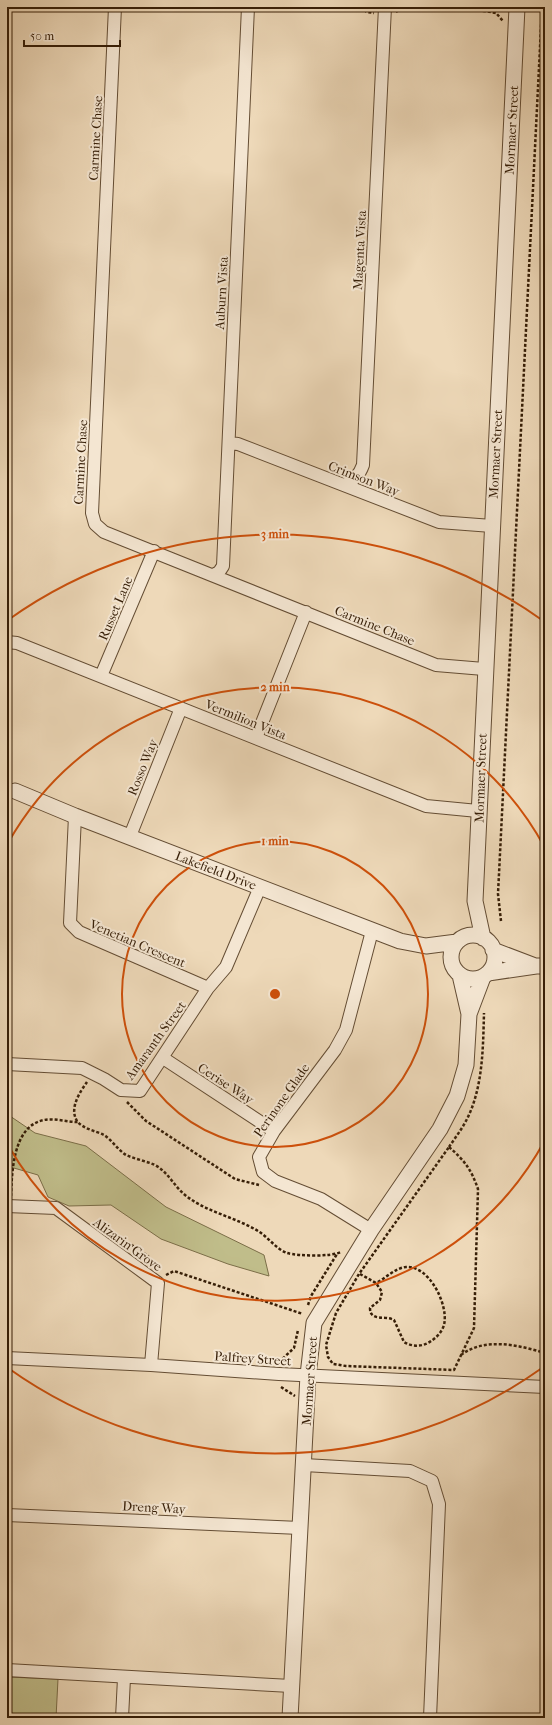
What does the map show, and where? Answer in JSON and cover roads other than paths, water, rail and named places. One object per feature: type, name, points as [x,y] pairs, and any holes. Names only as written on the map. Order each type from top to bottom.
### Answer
[{"type":"street","name":"Carmine Chase","points":[[116,7],[92,512],[95,524],[104,532],[436,665],[484,669]]},
{"type":"street","name":"Auburn Vista","points":[[213,575],[219,572],[223,566],[248,7]]},
{"type":"street","name":"Magenta Vista","points":[[344,485],[354,480],[360,473],[363,465],[385,7]]},
{"type":"street","name":"Mormaer Street","points":[[483,938],[475,901],[478,811],[517,7]]},
{"type":"street","name":"Crimson Way","points":[[229,444],[238,444],[439,522],[492,526]]},
{"type":"street","name":"Russet Lane","points":[[101,676],[154,551]]},
{"type":"street","points":[[256,738],[306,612]]},
{"type":"street","name":"Vermilion Vista","points":[[7,642],[17,643],[426,806],[478,811]]},
{"type":"street","name":"Rosso Way","points":[[130,836],[181,708]]},
{"type":"street","name":"Lakefield Drive","points":[[11,791],[400,941],[426,946],[460,940]]},
{"type":"street","name":"Venetian Crescent","points":[[74,816],[70,923],[79,932],[208,988]]},
{"type":"street","name":"Amaranth Street","points":[[7,1064],[82,1068],[104,1079],[121,1090],[140,1091],[208,988],[226,968],[260,887]]},
{"type":"street","name":"Mormaer Street","points":[[460,940],[475,901]]},
{"type":"street","name":"Perinone Glade","points":[[371,1230],[321,1199],[275,1181],[263,1172],[259,1157],[274,1131],[335,1050],[346,1030],[372,931]]},
{"type":"street","points":[[486,975],[494,963],[493,950],[490,944],[483,938],[473,935],[460,940],[452,952],[456,970],[472,979],[486,975],[540,966]]},
{"type":"street","name":"Lakefield Drive","points":[[426,946],[456,970]]},
{"type":"street","points":[[493,950],[540,966]]},
{"type":"street","name":"Mormaer Street","points":[[456,970],[470,1014]]},
{"type":"street","name":"Mormaer Street","points":[[290,1718],[308,1375],[314,1323],[371,1230],[440,1129],[457,1096],[466,1065],[470,1014],[486,975]]},
{"type":"street","name":"Cerise Way","points":[[163,1058],[274,1131]]},
{"type":"street","name":"Alizarin Grove","points":[[9,1201],[56,1208],[158,1283],[151,1365]]},
{"type":"street","name":"Palfrey Street","points":[[7,1358],[151,1365],[279,1374],[545,1387]]},
{"type":"street","points":[[304,1465],[410,1471],[432,1481],[439,1504],[430,1718]]},
{"type":"street","name":"Dreng Way","points":[[7,1515],[300,1528]]},
{"type":"street","points":[[7,1670],[124,1678],[291,1686]]},
{"type":"street","points":[[122,1718],[124,1678]]}]
